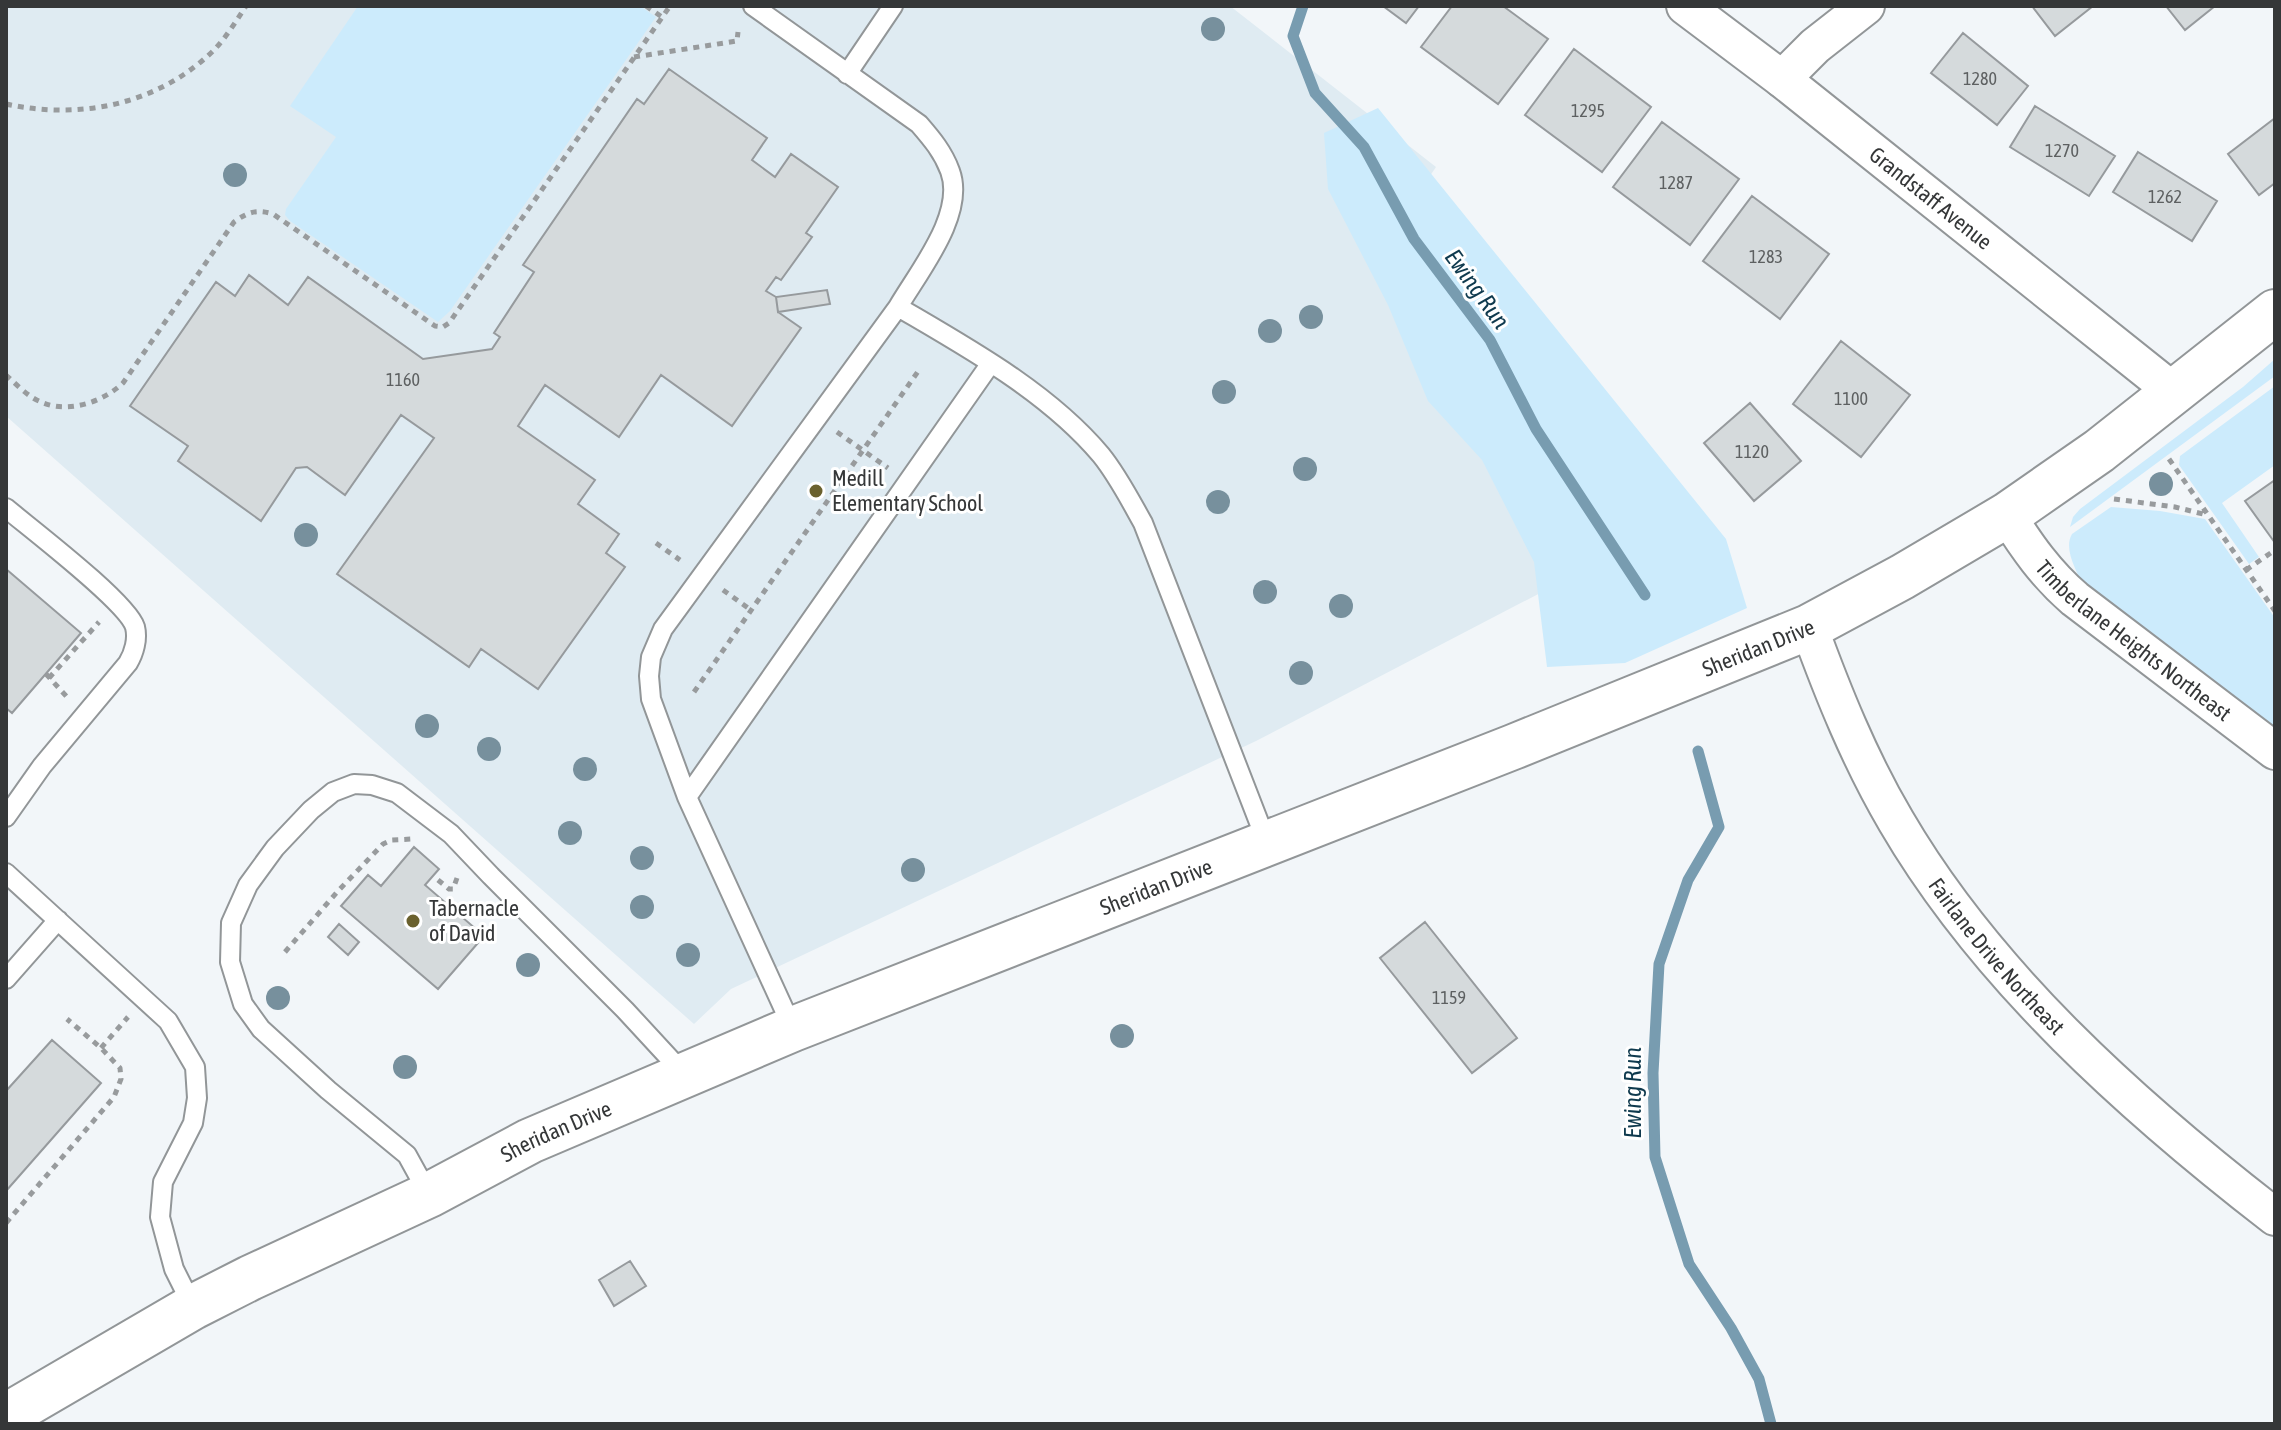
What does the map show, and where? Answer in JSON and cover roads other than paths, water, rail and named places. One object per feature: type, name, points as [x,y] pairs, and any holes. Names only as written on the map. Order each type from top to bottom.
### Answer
[{"type":"street","name":"Grandstaff Avenue","points":[[1685,6],[1782,79],[2174,392]]},
{"type":"street","points":[[1782,79],[1815,46],[1866,6]]},
{"type":"street","name":"Sheridan Drive","points":[[6,1416],[193,1307],[429,1195],[530,1141],[793,1029],[1809,627],[2007,515],[2099,451],[2275,312]]},
{"type":"street","name":"Timberlane Heights Northeast","points":[[2007,515],[2053,580],[2275,751]]},
{"type":"street","name":"Fairlane Drive Northeast","points":[[1809,627],[1825,671],[1874,780],[1924,866],[1956,910],[2064,1036],[2141,1106],[2275,1217]]},
{"type":"lane","points":[[753,6],[919,124],[938,146],[951,173],[954,194],[943,230],[898,307],[663,629],[651,657],[651,699],[687,797],[793,1029]]},
{"type":"lane","points":[[847,74],[893,6]]},
{"type":"lane","points":[[898,307],[991,363],[1060,413],[1102,457],[1123,487],[1143,523],[1267,843]]},
{"type":"lane","points":[[687,797],[991,363]]},
{"type":"lane","points":[[6,508],[119,603],[135,628],[135,649],[131,658],[42,766],[6,817]]},
{"type":"lane","points":[[429,1195],[407,1155],[328,1090],[261,1029],[243,1004],[230,962],[231,923],[248,885],[275,848],[333,792],[354,784],[372,785],[397,793],[451,834],[685,1075]]},
{"type":"lane","points":[[6,873],[168,1021],[195,1067],[197,1098],[193,1123],[163,1182],[160,1217],[174,1269],[193,1307]]},
{"type":"lane","points":[[6,979],[58,920]]},
{"type":"waterway","name":"Ewing Run","points":[[1303,6],[1293,36],[1315,93],[1364,147],[1414,239],[1490,340],[1536,429],[1645,595]]},
{"type":"waterway","name":"Ewing Run","points":[[1698,751],[1719,827],[1688,880],[1659,964],[1653,1073],[1655,1157],[1689,1264],[1731,1328],[1759,1379],[1771,1424]]},
{"type":"place","name":"Medill Elementary School","points":[[816,491]]},
{"type":"place","name":"Tabernacle of David","points":[[413,921]]}]
